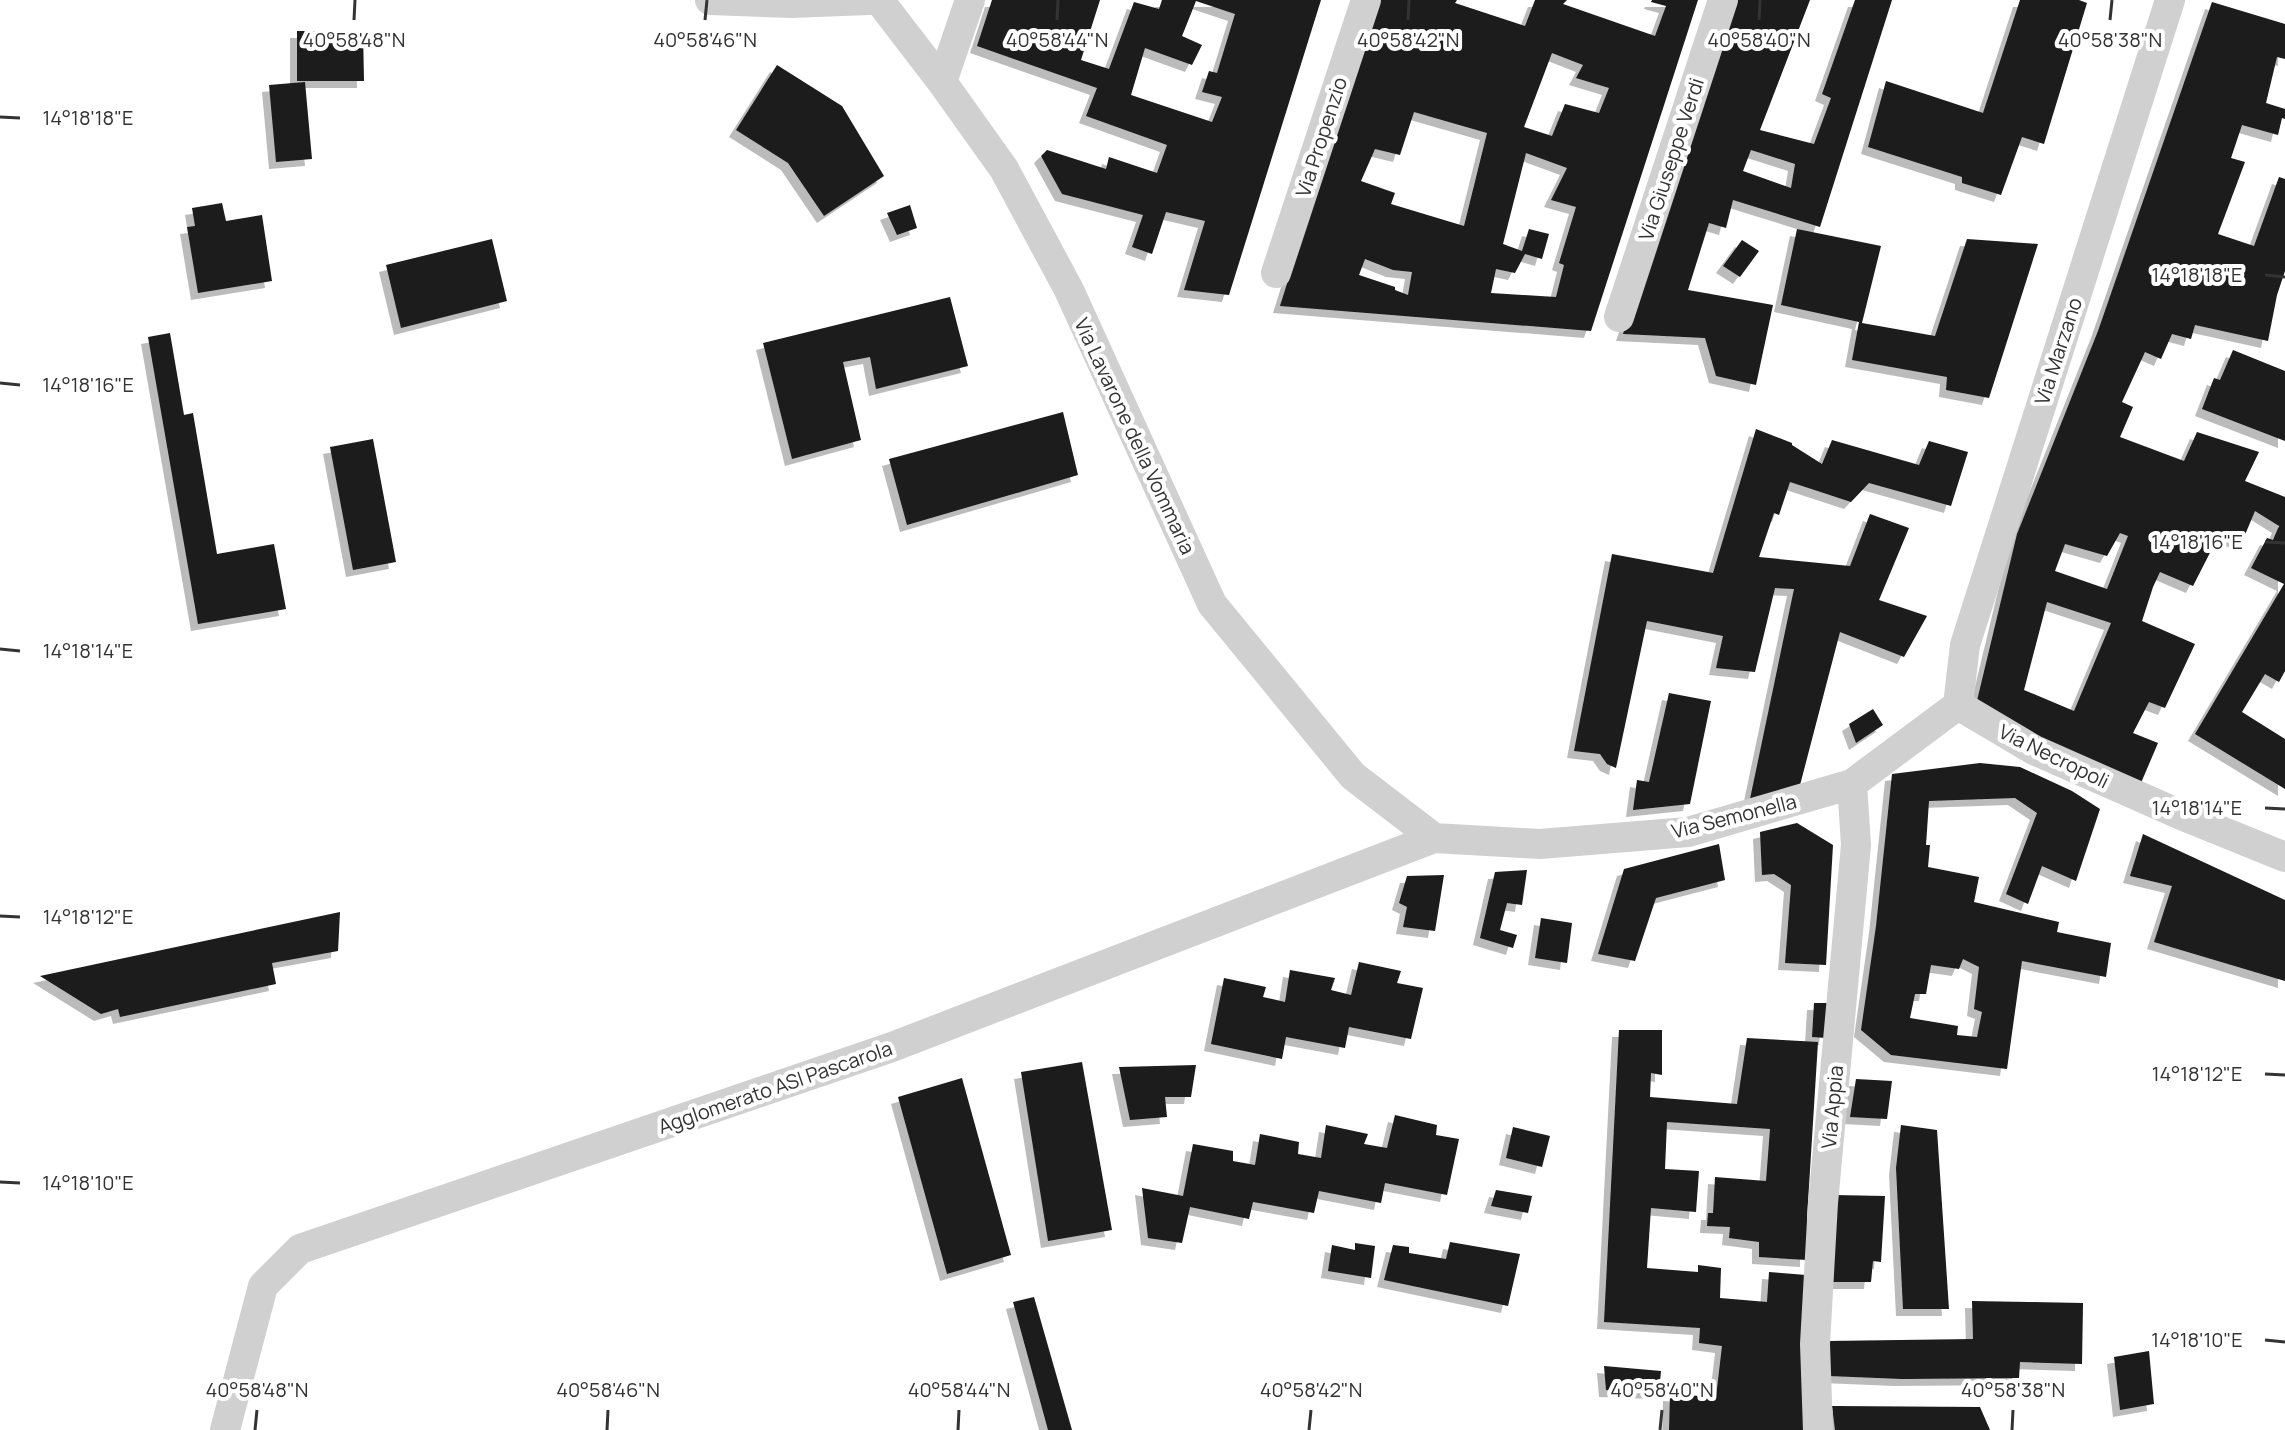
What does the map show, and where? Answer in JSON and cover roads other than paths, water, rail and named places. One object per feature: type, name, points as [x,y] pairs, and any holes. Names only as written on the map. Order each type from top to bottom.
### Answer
[{"type":"street","points":[[710,0],[791,3],[869,0]]},
{"type":"street","name":"Via Lavarone della Vommaria","points":[[879,0],[1004,169],[1069,290],[1212,604],[1353,776],[1434,838]]},
{"type":"street","points":[[942,82],[970,0]]},
{"type":"street","name":"Via Propenzio","points":[[1276,273],[1366,0]]},
{"type":"street","name":"Via Giuseppe Verdi","points":[[1619,317],[1723,0]]},
{"type":"street","name":"Via Marzano","points":[[1958,705],[1965,645],[2170,0]]},
{"type":"street","name":"Via Semonella","points":[[1434,838],[1540,844],[1688,832],[1852,784],[1958,705]]},
{"type":"street","name":"Via Necropoli","points":[[1958,705],[2034,750],[2285,857]]},
{"type":"street","name":"Via Appia","points":[[1818,1430],[1816,1328],[1823,1203],[1856,845],[1852,784]]},
{"type":"street","name":"Agglomerato ASI Pascarola","points":[[225,1430],[263,1286],[300,1249],[892,1047],[1434,838]]}]
